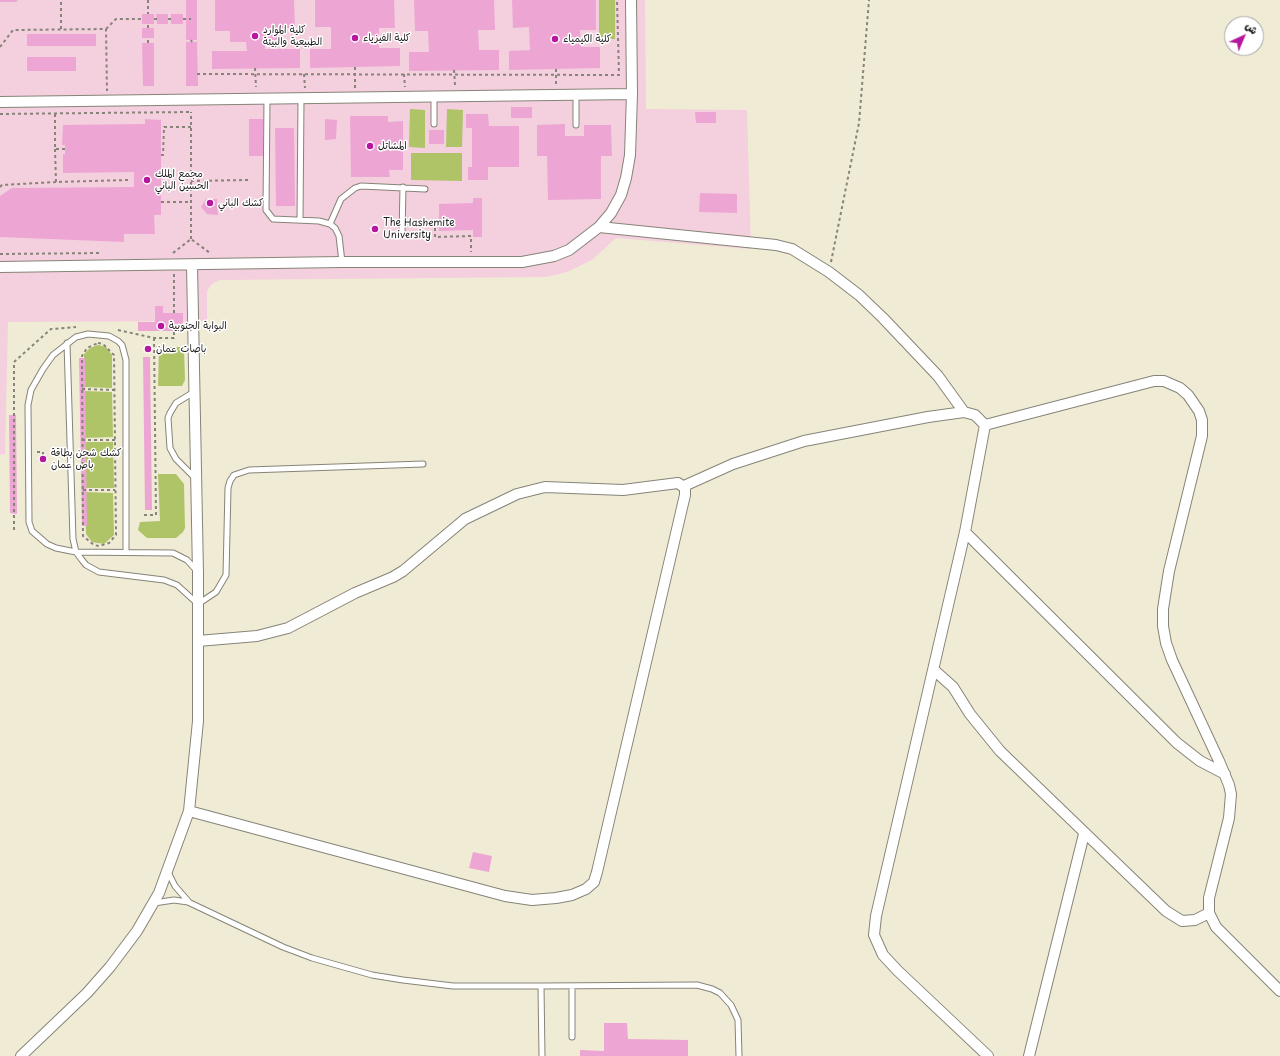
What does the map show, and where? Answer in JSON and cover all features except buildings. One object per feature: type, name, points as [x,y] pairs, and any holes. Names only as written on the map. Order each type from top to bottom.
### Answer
[{"type":"street","points":[[0,267],[342,262],[522,262],[554,256],[569,250],[599,227],[611,213],[621,195],[626,178],[630,155],[632,94],[632,0]]},
{"type":"street","points":[[0,102],[267,98],[301,99],[455,95],[632,94]]},
{"type":"street","points":[[599,227],[776,245],[792,249],[829,272],[858,295],[913,348],[938,376],[964,412]]},
{"type":"street","points":[[21,1056],[87,993],[110,968],[137,931],[153,904],[168,869],[189,811],[198,721],[198,574],[192,264]]},
{"type":"street","points":[[985,425],[1154,381],[1173,384],[1188,395],[1195,403],[1202,420],[1202,436],[1169,571],[1163,609],[1163,626],[1166,644],[1172,660],[1229,785],[1231,804],[1209,898],[1209,913],[1216,927],[1280,991]]},
{"type":"street","points":[[684,486],[733,464],[804,441],[928,417],[964,412],[975,415],[985,425]]},
{"type":"street","points":[[985,425],[965,532],[876,916],[874,935],[883,955],[898,971],[988,1056]]},
{"type":"street","points":[[198,641],[257,636],[288,628],[355,593],[403,571],[465,519],[517,494],[544,487],[623,490],[678,483],[684,486]]},
{"type":"street","points":[[189,811],[505,896],[532,900],[556,898],[572,895],[586,889],[594,882],[597,872],[685,495],[684,486]]},
{"type":"street","points":[[965,532],[1177,743],[1200,761],[1225,774]]},
{"type":"street","points":[[934,670],[953,686],[970,714],[1000,751],[1084,834],[1173,917],[1178,920],[1189,921],[1209,913]]},
{"type":"street","points":[[1029,1056],[1084,834]]},
{"type":"lane","points":[[576,94],[576,125]]},
{"type":"lane","points":[[434,96],[434,124]]},
{"type":"lane","points":[[267,98],[266,210],[273,219],[319,221],[330,224],[339,236],[342,262]]},
{"type":"lane","points":[[300,220],[301,99]]},
{"type":"lane","points":[[330,224],[341,199],[349,191],[361,186],[425,189]]},
{"type":"lane","points":[[402,234],[403,188]]},
{"type":"lane","points":[[126,552],[126,360],[124,350],[118,341],[109,336],[99,334],[76,337],[67,343],[43,369],[30,390],[28,405],[29,522],[32,531],[47,544],[56,548],[76,552],[173,553],[187,560],[198,574]]},
{"type":"lane","points":[[67,343],[72,539],[76,552],[86,565],[99,572],[164,580],[177,584],[198,604],[216,592],[226,575],[228,488],[234,474],[249,470],[423,464]]},
{"type":"lane","points":[[195,391],[176,403],[170,413],[168,442],[176,459],[196,479]]},
{"type":"lane","points":[[168,869],[175,886],[188,902]]},
{"type":"lane","points":[[153,904],[174,900],[188,902],[283,947],[312,958],[372,975],[403,980],[453,986],[697,985],[712,989],[726,998],[735,1012],[739,1028],[739,1056]]},
{"type":"lane","points":[[541,986],[542,1056]]},
{"type":"lane","points":[[572,986],[572,1037]]},
{"type":"path","points":[[61,0],[61,29]]},
{"type":"path","points":[[148,0],[148,14]]},
{"type":"path","points":[[197,74],[619,75],[617,0]]},
{"type":"path","points":[[829,272],[859,123],[869,0]]},
{"type":"path","points":[[0,47],[12,30],[106,29],[116,19],[142,19]]},
{"type":"path","points":[[183,19],[191,19]]},
{"type":"path","points":[[106,29],[107,101]]},
{"type":"path","points":[[148,38],[148,43]]},
{"type":"path","points":[[355,67],[355,97]]},
{"type":"path","points":[[255,68],[256,99]]},
{"type":"path","points":[[556,69],[556,94]]},
{"type":"path","points":[[454,70],[455,95]]},
{"type":"path","points":[[167,253],[175,253],[191,239],[191,100]]},
{"type":"path","points":[[0,114],[191,112]]},
{"type":"path","points":[[55,114],[56,182]]},
{"type":"path","points":[[161,155],[163,155],[164,127],[191,127]]},
{"type":"path","points":[[55,149],[65,149]]},
{"type":"path","points":[[1,185],[129,180]]},
{"type":"path","points":[[191,181],[248,180]]},
{"type":"path","points":[[161,202],[191,202]]},
{"type":"path","points":[[402,222],[435,223],[435,237],[471,236],[471,254]]},
{"type":"path","points":[[191,239],[210,252]]},
{"type":"path","points":[[0,254],[106,253]]},
{"type":"path","points":[[174,265],[174,313]]},
{"type":"path","points":[[14,530],[14,362],[51,329],[83,327]]},
{"type":"path","points":[[112,329],[154,338],[174,338],[174,331]]},
{"type":"path","points":[[144,515],[156,515],[154,338]]},
{"type":"path","points":[[92,344],[104,344],[114,355],[114,390],[116,536],[109,543],[99,546],[94,545],[83,536],[82,356],[84,351],[92,344]]},
{"type":"path","points":[[82,389],[114,390]]},
{"type":"path","points":[[82,440],[115,440]]},
{"type":"path","points":[[83,490],[115,490]]},
{"type":"shaded area","name":"The Hashemite University","points":[[0,0],[645,0],[646,109],[747,110],[751,249],[616,238],[592,260],[567,272],[546,277],[220,280],[212,284],[207,291],[207,321],[8,322],[5,454],[0,455]]},
{"type":"green space","points":[[599,0],[615,0],[615,39],[599,39]]},
{"type":"green space","points":[[410,109],[425,110],[425,148],[409,147]]},
{"type":"green space","points":[[447,109],[463,110],[462,147],[446,147]]},
{"type":"green space","points":[[411,153],[462,153],[462,181],[411,180]]},
{"type":"green space","points":[[98,345],[106,347],[112,355],[112,388],[84,387],[84,354],[90,348]]},
{"type":"green space","points":[[159,347],[184,347],[185,380],[182,386],[158,386]]},
{"type":"green space","points":[[84,391],[112,392],[113,437],[84,438]]},
{"type":"green space","points":[[85,442],[113,442],[114,488],[86,488]]},
{"type":"green space","points":[[158,474],[176,474],[184,484],[185,528],[176,538],[147,538],[138,530],[140,522],[160,521]]},
{"type":"green space","points":[[85,492],[113,493],[114,535],[104,544],[92,542],[86,534]]},
{"type":"place","name":"كلية الموارد الطبيعية والبيئة","points":[[255,36]]},
{"type":"place","name":"كلية الفيزياء","points":[[355,38]]},
{"type":"place","name":"كلية الكيمياء","points":[[555,39]]},
{"type":"place","name":"المشاتل","points":[[370,146]]},
{"type":"place","name":"مجمع الملك الحسين الباني","points":[[147,180]]},
{"type":"place","name":"كشك الباني","points":[[210,203]]},
{"type":"place","name":"The Hashemite University","points":[[375,229]]},
{"type":"place","name":"البوابة الجنوبية","points":[[161,326]]},
{"type":"place","name":"باصات عمان","points":[[148,349]]},
{"type":"place","name":"كشك شحن بطاقة باص عمان","points":[[43,459]]}]
